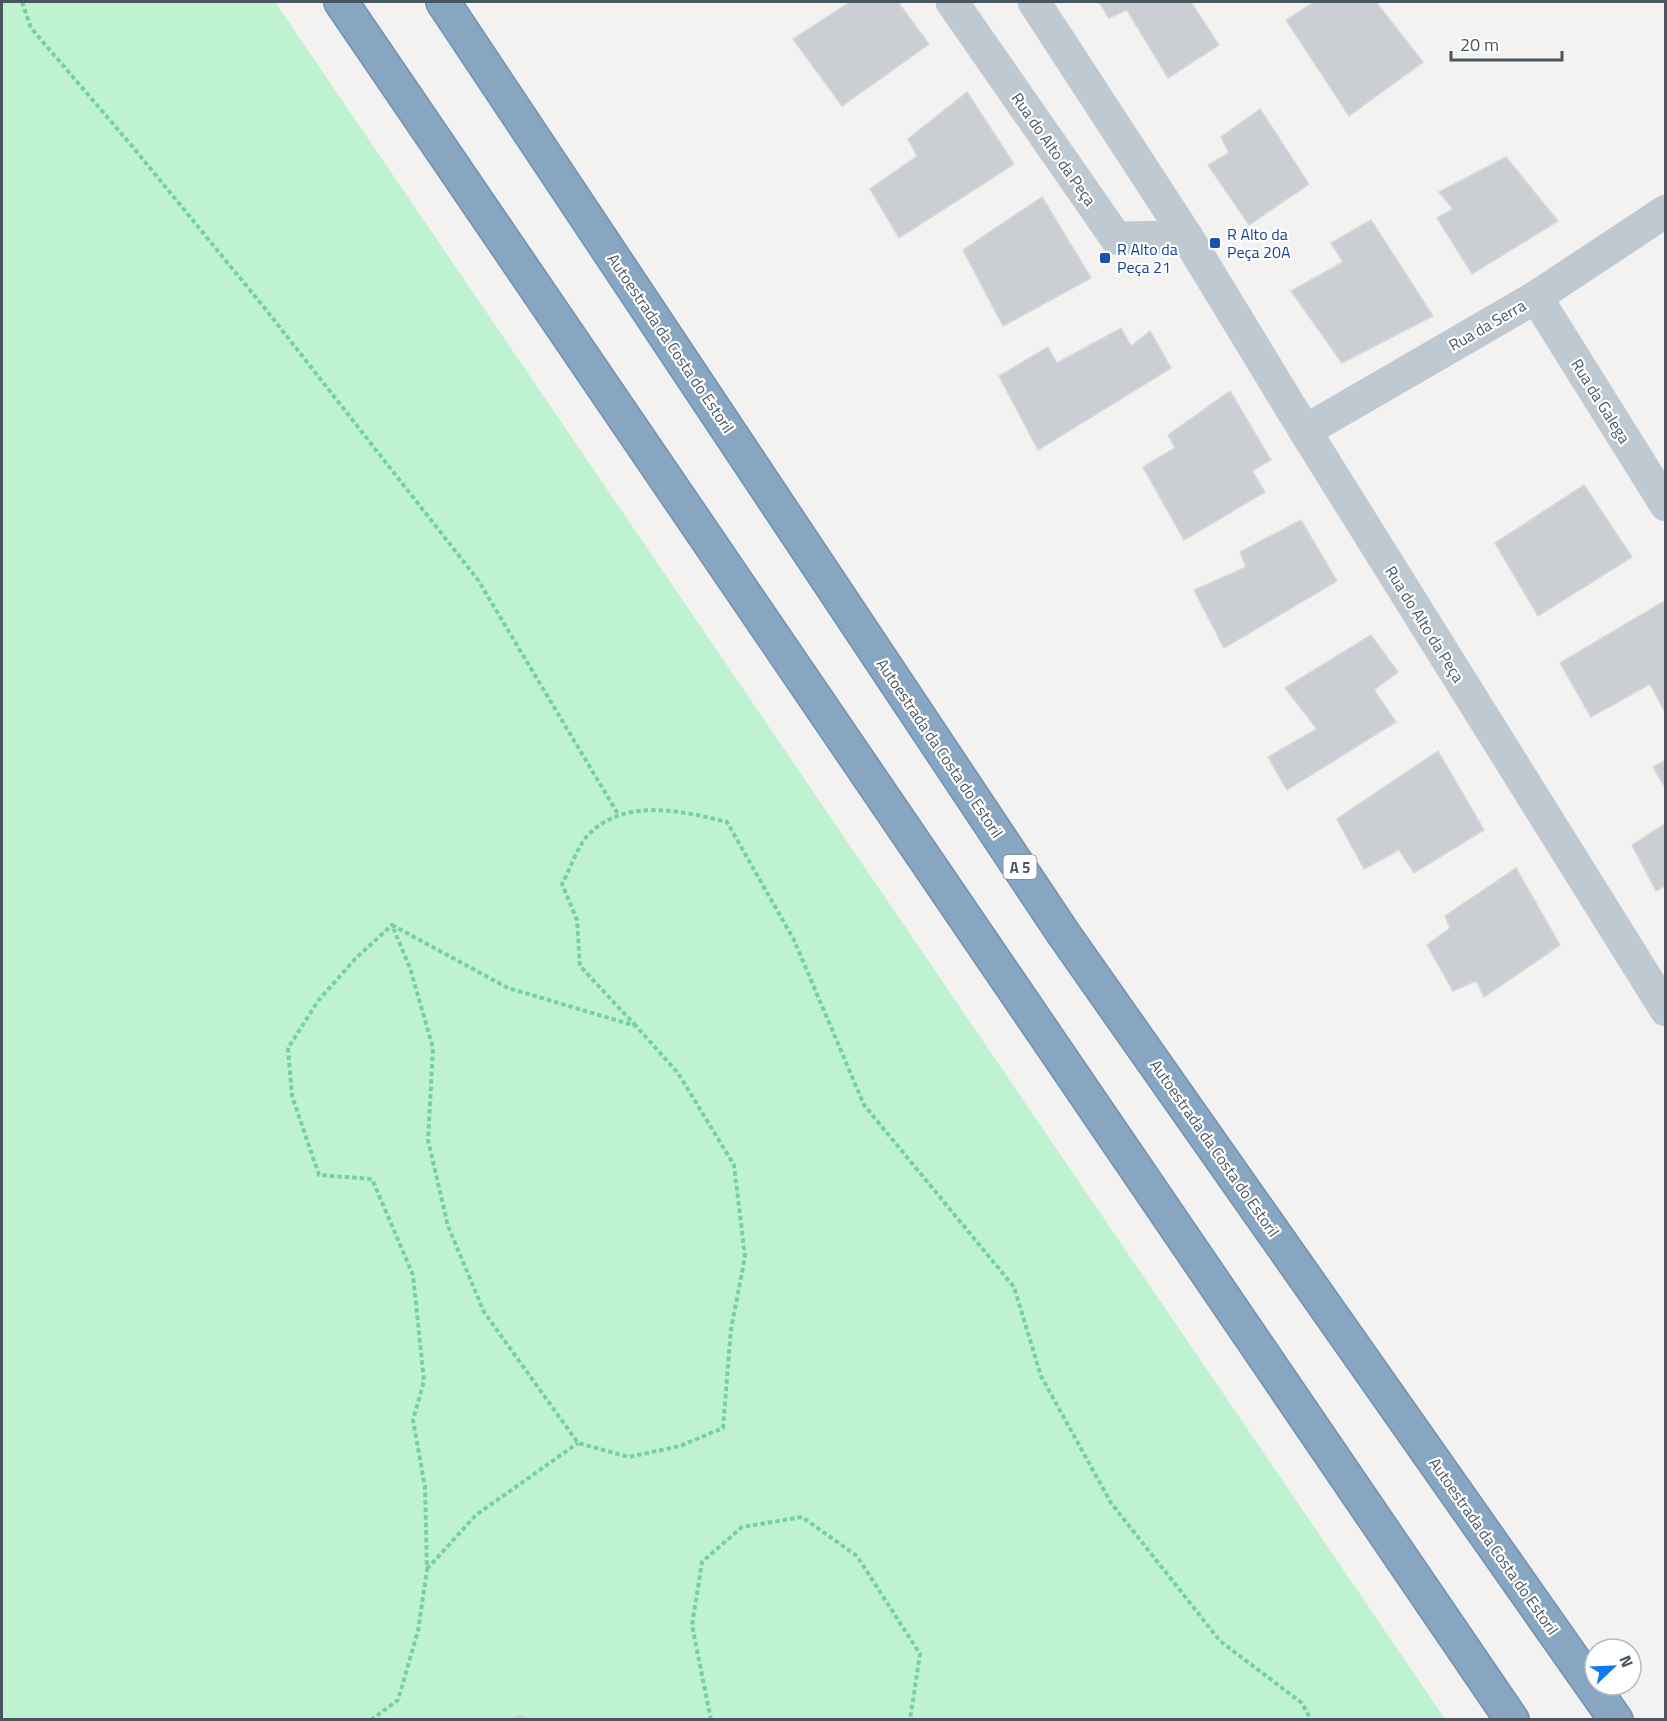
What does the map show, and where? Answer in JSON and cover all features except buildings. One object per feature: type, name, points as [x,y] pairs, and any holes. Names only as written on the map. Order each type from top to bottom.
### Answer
[{"type":"highway","points":[[341,2],[1512,1719]]},
{"type":"highway","name":"Autoestrada da Costa do Estoril","points":[[443,2],[1063,933],[1616,1719]]},
{"type":"street","name":"Rua do Alto da Peça","points":[[952,2],[1116,238],[1187,237]]},
{"type":"street","name":"Rua do Alto da Peça","points":[[1034,2],[1187,237],[1665,1010]]},
{"type":"street","name":"Rua da Serra","points":[[1305,431],[1536,297],[1665,211]]},
{"type":"street","name":"Rua da Galega","points":[[1536,297],[1665,505]]},
{"type":"path","points":[[22,2],[31,28],[132,146],[267,311],[478,580],[618,814]]},
{"type":"path","points":[[392,925],[410,968],[433,1048],[428,1140],[448,1226],[484,1312],[578,1443],[629,1457],[680,1446],[723,1428],[731,1329],[744,1257],[734,1165],[678,1073],[580,966],[577,920],[562,884],[587,836],[618,814],[676,809],[727,822],[794,940],[864,1104],[1014,1287],[1041,1376],[1111,1503],[1221,1641],[1302,1703],[1311,1719]]},
{"type":"path","points":[[392,925],[508,988],[636,1026]]},
{"type":"path","points":[[371,1719],[398,1700],[418,1631],[427,1570],[425,1487],[413,1420],[424,1380],[412,1275],[372,1179],[319,1175],[292,1096],[288,1048],[318,1001],[356,958],[392,925]]},
{"type":"path","points":[[427,1570],[476,1515],[578,1443]]},
{"type":"path","points":[[711,1719],[692,1624],[702,1562],[742,1527],[802,1517],[857,1556],[920,1654],[910,1719]]},
{"type":"green space","points":[[2,2],[275,2],[1445,1719],[2,1720]]},
{"type":"place","name":"R Alto da Peça 20A","points":[[1215,243]]},
{"type":"place","name":"R Alto da Peça 21","points":[[1105,258]]}]
